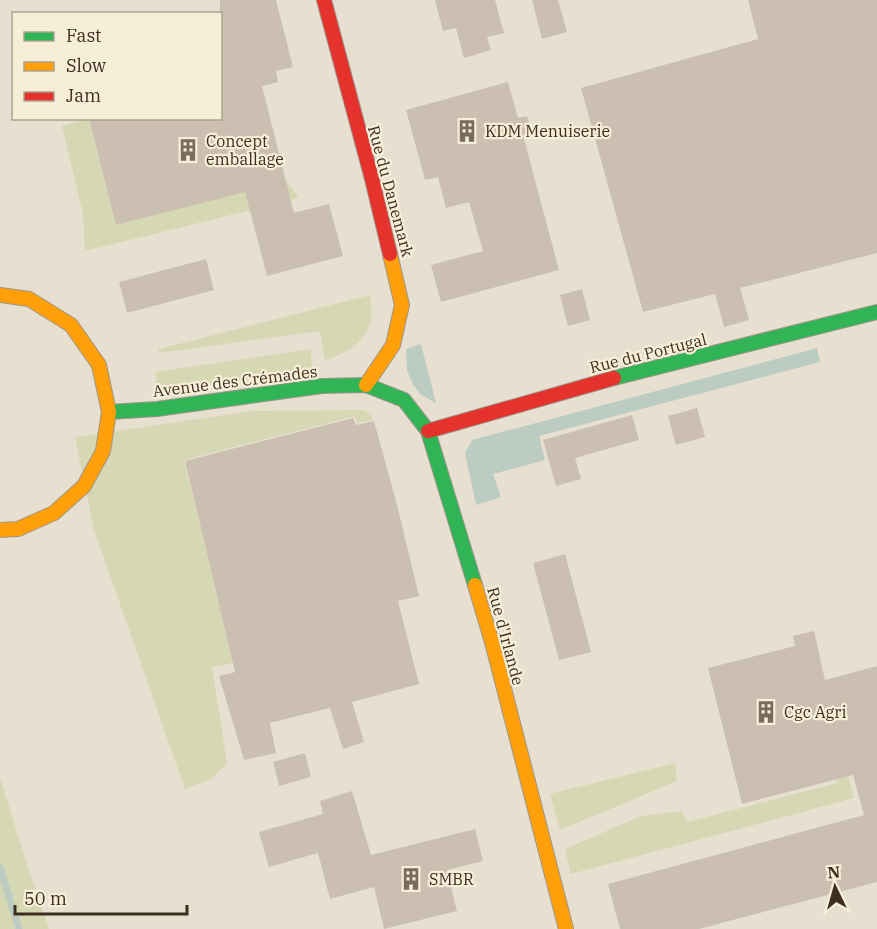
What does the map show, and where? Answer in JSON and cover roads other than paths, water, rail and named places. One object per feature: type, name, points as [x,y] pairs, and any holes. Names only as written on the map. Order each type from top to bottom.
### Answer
[{"type":"street","name":"Rue du Danemark","points":[[324,0],[372,179],[402,305],[393,345],[366,385]]},
{"type":"street","points":[[0,295],[29,299],[71,325],[99,364],[109,412],[103,452],[84,486],[54,513],[18,529],[0,530]]},
{"type":"street","name":"Rue du Portugal","points":[[428,431],[614,378],[877,312]]},
{"type":"street","name":"Avenue des Crémades","points":[[109,412],[157,409],[322,386],[366,385]]},
{"type":"street","name":"Rue d'Irlande","points":[[366,385],[404,400],[428,431],[492,642],[566,929]]},
{"type":"waterway","points":[[0,868],[19,929]]},
{"type":"place","name":"KDM Menuiserie","points":[[467,131]]},
{"type":"place","name":"Concept emballage","points":[[188,150]]},
{"type":"place","name":"Cgc Agri","points":[[766,712]]},
{"type":"place","name":"SMBR","points":[[411,879]]}]
